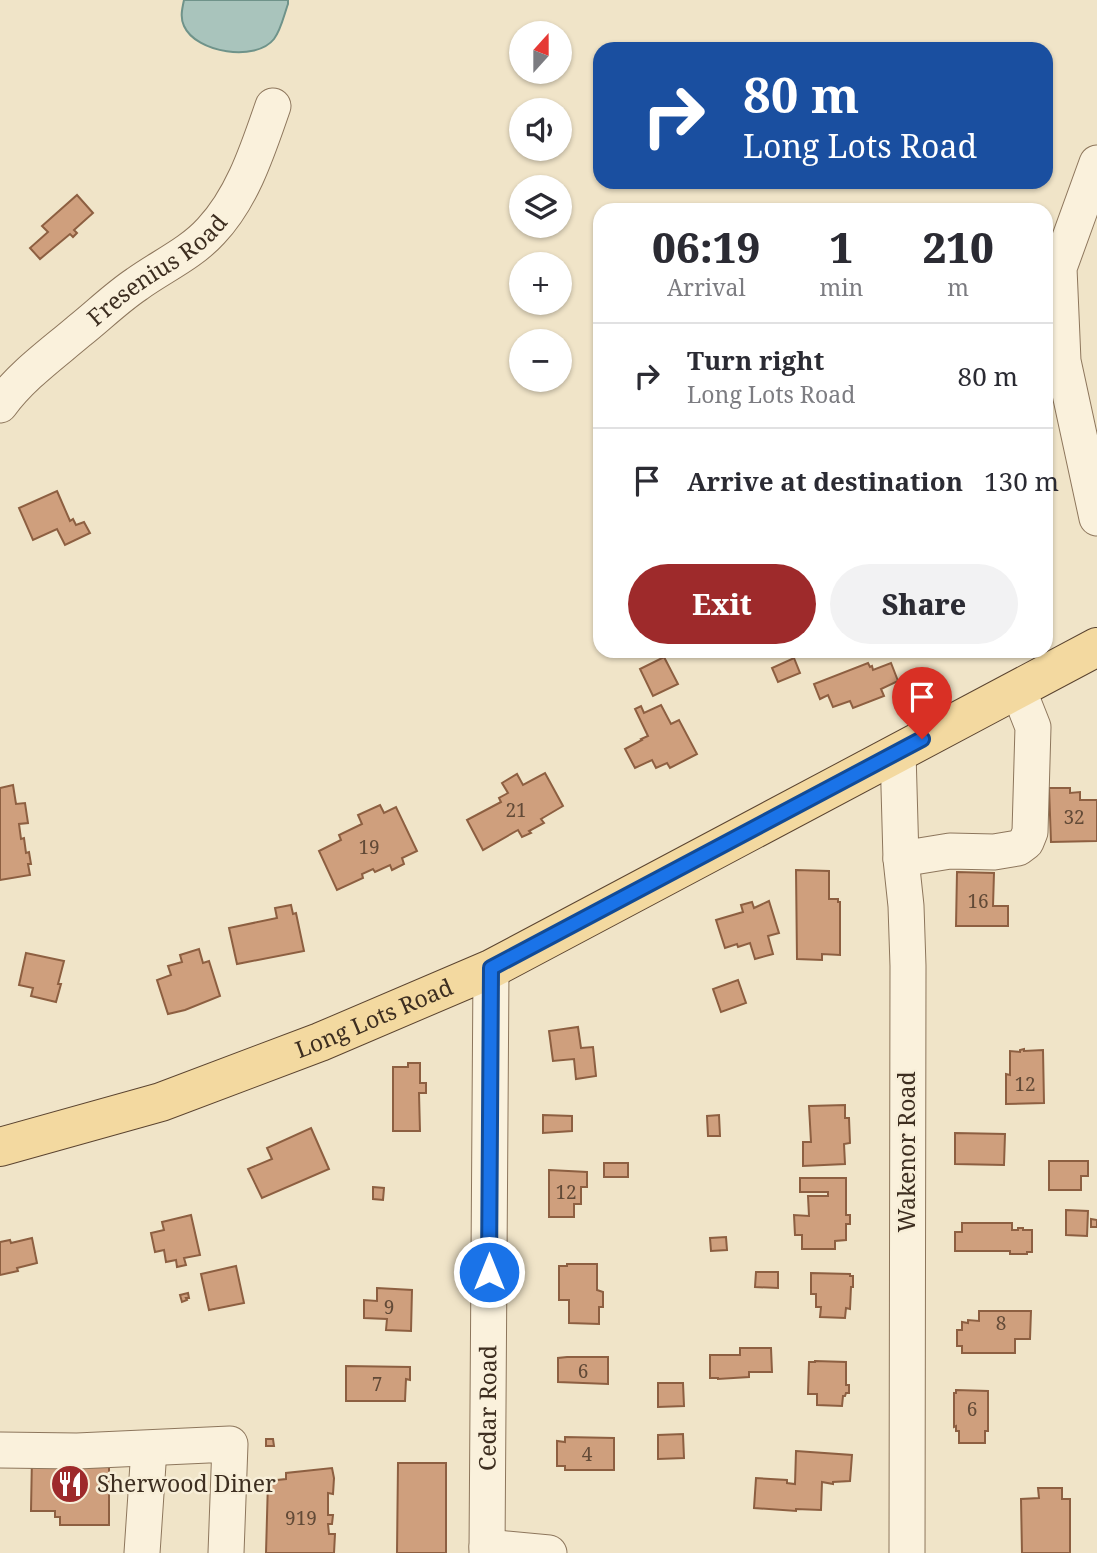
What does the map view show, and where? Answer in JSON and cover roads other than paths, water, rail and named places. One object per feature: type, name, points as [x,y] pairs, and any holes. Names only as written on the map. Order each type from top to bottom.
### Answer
[{"type":"main road","name":"Long Lots Road","points":[[0,1147],[161,1102],[320,1042],[491,968],[1097,647]]},
{"type":"street","name":"Fresenius Road","points":[[0,404],[31,371],[125,293],[189,251],[211,231],[243,183],[273,106]]},
{"type":"street","points":[[1097,163],[1059,268],[1063,360],[1097,517]]},
{"type":"street","points":[[901,859],[950,851],[994,852],[1018,848],[1026,842],[1030,832],[1033,727],[1017,689]]},
{"type":"street","name":"Wakenor Road","points":[[898,752],[908,966],[907,1553]]},
{"type":"street","name":"Cedar Road","points":[[487,1550],[491,968]]},
{"type":"street","points":[[0,1450],[77,1451],[230,1444],[226,1553]]},
{"type":"street","points":[[142,1553],[149,1449]]},
{"type":"street","points":[[487,1550],[549,1553]]},
{"type":"water","points":[[184,0],[288,0],[288,4],[274,39],[265,46],[241,52],[213,48],[191,35],[182,20]]},
{"type":"place","name":"Sherwood Diner","points":[[70,1484]]}]
